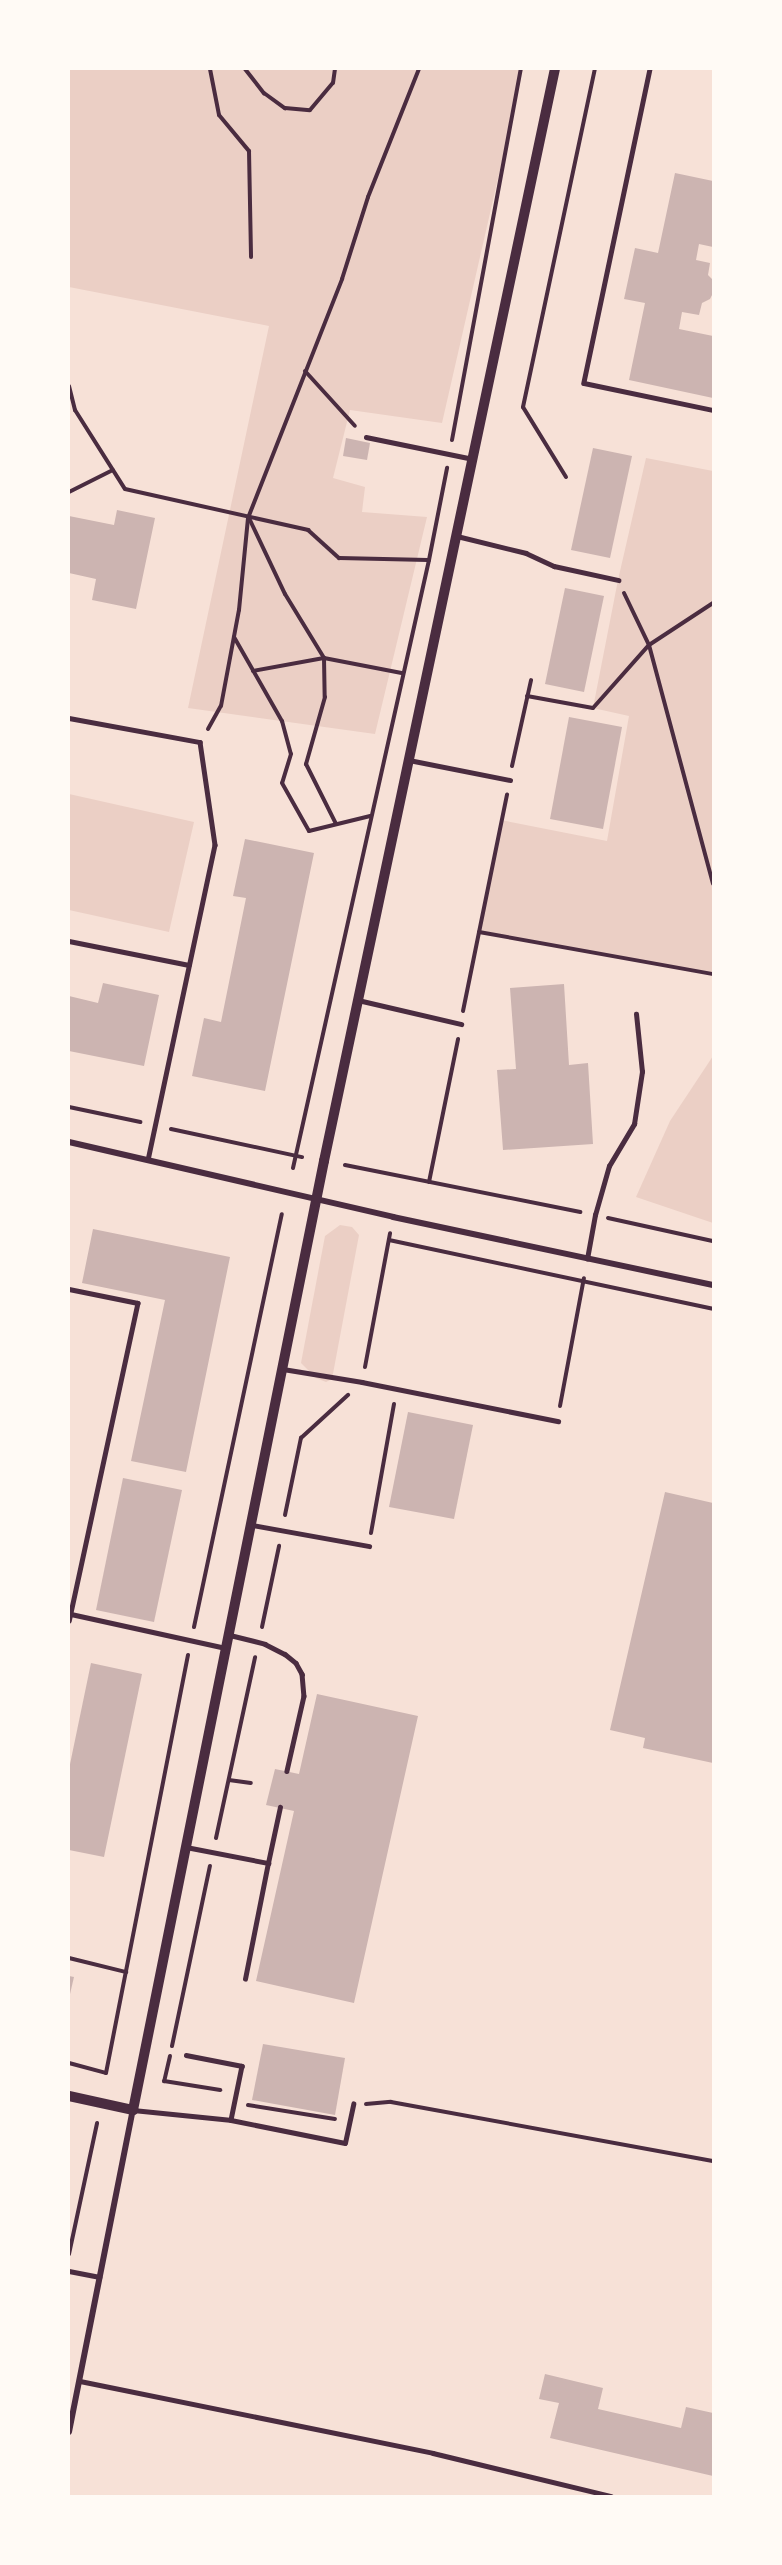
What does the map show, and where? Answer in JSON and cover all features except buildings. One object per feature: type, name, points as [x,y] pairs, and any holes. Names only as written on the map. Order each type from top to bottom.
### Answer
[{"type":"street","points":[[69,2432],[317,1199],[555,69]]},
{"type":"street","points":[[69,1142],[393,1217],[713,1285]]},
{"type":"street","points":[[69,2096],[133,2110]]},
{"type":"lane","points":[[650,69],[584,383],[713,410]]},
{"type":"lane","points":[[366,437],[473,459]]},
{"type":"lane","points":[[457,536],[526,553],[554,566],[618,580]]},
{"type":"lane","points":[[69,718],[200,742],[215,845],[148,1159]]},
{"type":"lane","points":[[409,760],[510,780]]},
{"type":"lane","points":[[69,941],[189,965]]},
{"type":"lane","points":[[358,1000],[461,1024]]},
{"type":"lane","points":[[587,1259],[595,1215],[609,1166],[634,1124],[642,1072],[636,1014]]},
{"type":"lane","points":[[69,1289],[138,1303],[69,1621]]},
{"type":"lane","points":[[283,1369],[362,1382],[558,1421]]},
{"type":"lane","points":[[252,1525],[369,1546]]},
{"type":"lane","points":[[70,1614],[227,1649]]},
{"type":"lane","points":[[230,1635],[258,1642],[285,1653],[296,1663],[305,1686],[287,1772]]},
{"type":"lane","points":[[245,1979],[279,1807]]},
{"type":"lane","points":[[186,1847],[268,1863]]},
{"type":"lane","points":[[186,2055],[242,2066],[231,2120]]},
{"type":"lane","points":[[133,2110],[231,2120],[345,2143],[353,2104]]},
{"type":"lane","points":[[69,2271],[99,2277]]},
{"type":"lane","points":[[80,2381],[433,2453],[611,2496]]},
{"type":"path","points":[[210,69],[219,115],[249,151],[252,257]]},
{"type":"path","points":[[245,69],[264,93],[285,108],[310,110],[333,83],[335,69]]},
{"type":"path","points":[[200,742],[221,706],[234,636],[248,518],[342,279],[368,197],[419,69]]},
{"type":"path","points":[[292,1168],[429,560],[522,69]]},
{"type":"path","points":[[566,477],[523,407],[595,69]]},
{"type":"path","points":[[305,371],[366,437]]},
{"type":"path","points":[[69,386],[75,410],[125,489],[308,530],[339,558],[429,560],[452,564]]},
{"type":"path","points":[[69,492],[113,470]]},
{"type":"path","points":[[248,518],[285,594],[324,658],[325,697],[306,764],[336,824]]},
{"type":"path","points":[[618,580],[649,645],[713,884]]},
{"type":"path","points":[[527,696],[593,708],[649,645],[713,603]]},
{"type":"path","points":[[234,636],[282,721],[291,754],[282,783],[309,831],[370,816]]},
{"type":"path","points":[[253,671],[324,658],[402,673]]},
{"type":"path","points":[[429,1182],[531,680]]},
{"type":"path","points":[[479,932],[713,974]]},
{"type":"path","points":[[69,1107],[302,1157]]},
{"type":"path","points":[[345,1166],[595,1215],[713,1241]]},
{"type":"path","points":[[393,1217],[362,1382],[301,1438],[164,2081],[218,2089],[235,2101],[339,2119],[353,2104],[391,2102],[713,2161]]},
{"type":"path","points":[[389,1240],[713,1309]]},
{"type":"path","points":[[558,1421],[587,1259]]},
{"type":"path","points":[[369,1546],[397,1389]]},
{"type":"path","points":[[229,1779],[251,1783]]},
{"type":"path","points":[[69,1958],[126,1972]]},
{"type":"path","points":[[69,2063],[106,2073]]},
{"type":"path","points":[[69,2254],[97,2123]]},
{"type":"shaded area","points":[[69,69],[523,69],[442,423],[350,410],[333,478],[365,487],[362,512],[427,517],[375,734],[188,708],[269,326],[69,287]]},
{"type":"shaded area","points":[[646,458],[713,471],[713,974],[479,932],[501,820],[607,841],[629,716],[593,708],[618,580]]},
{"type":"shaded area","points":[[69,794],[194,822],[169,932],[69,910]]},
{"type":"shaded area","points":[[713,1056],[713,1223],[636,1197],[670,1121]]},
{"type":"shaded area","points":[[340,1225],[352,1227],[359,1235],[332,1379],[326,1382],[316,1378],[301,1363],[325,1236]]}]
